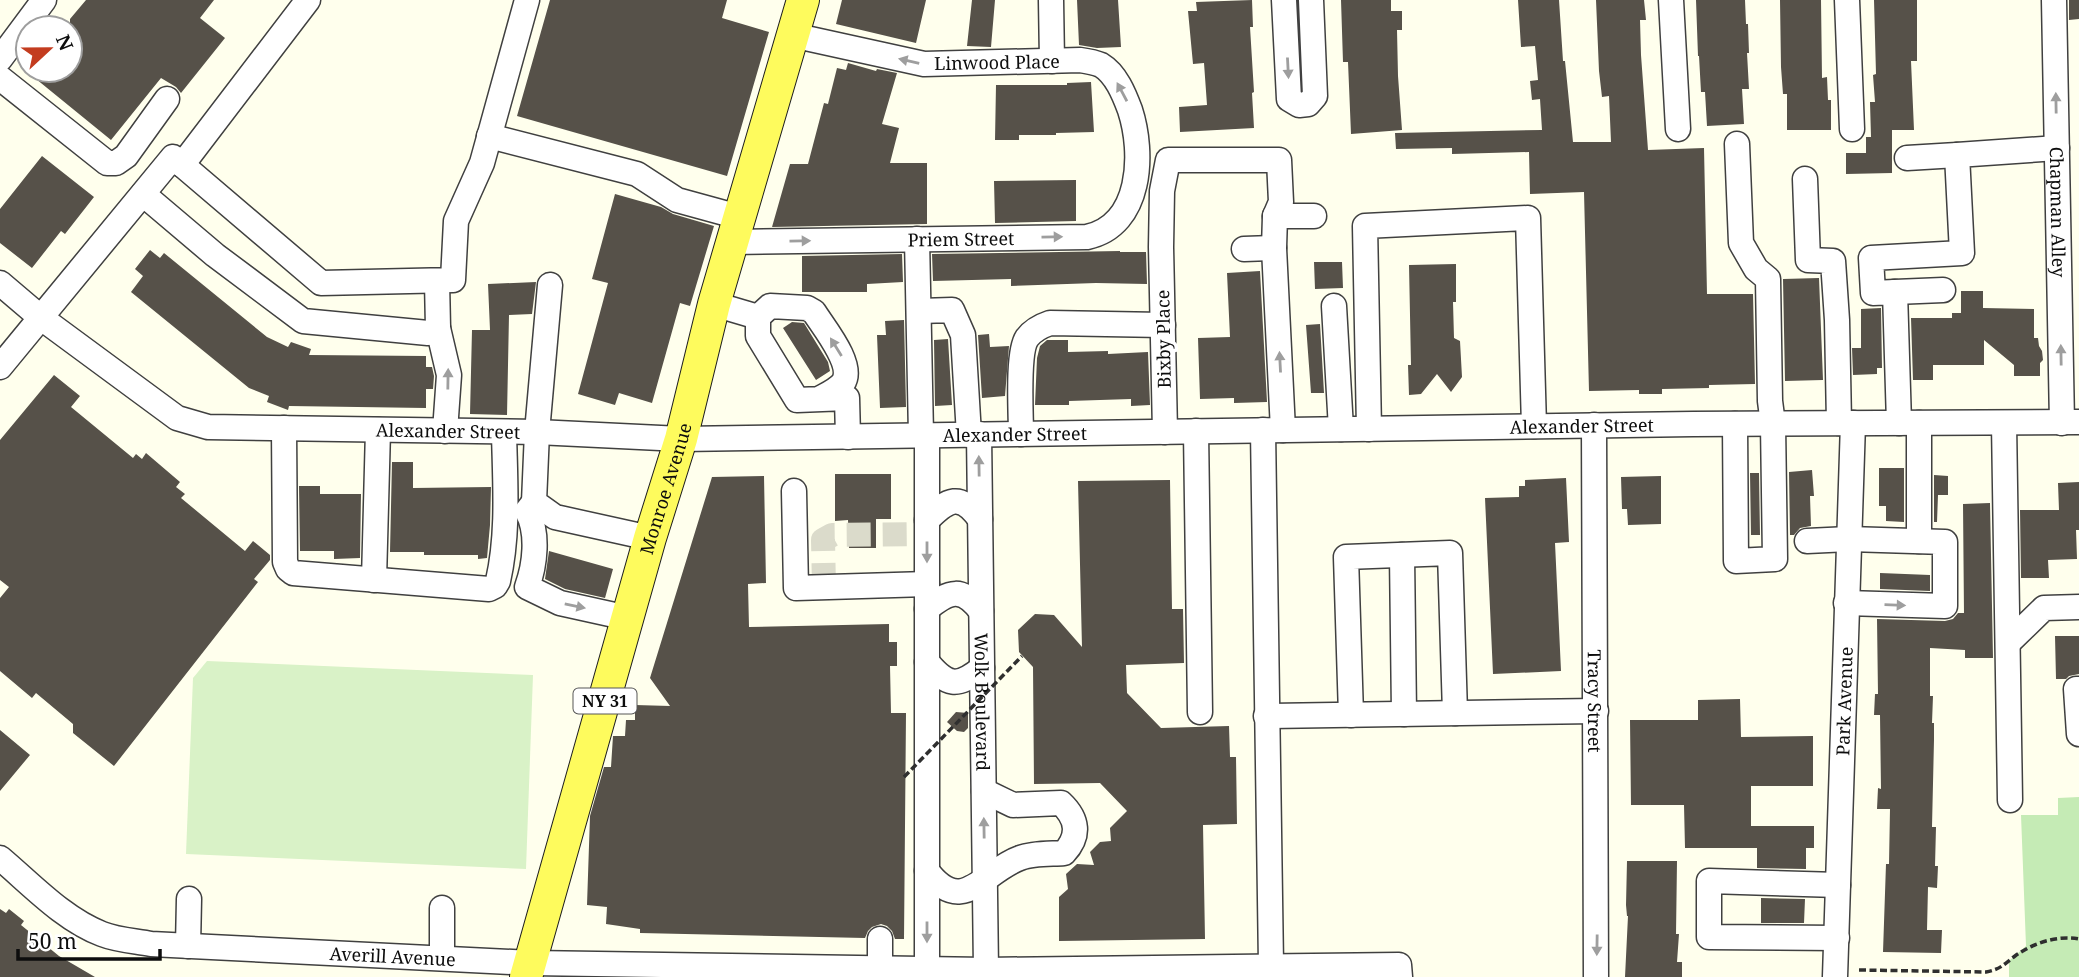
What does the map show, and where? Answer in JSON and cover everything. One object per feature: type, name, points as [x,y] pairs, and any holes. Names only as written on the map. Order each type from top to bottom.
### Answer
[{"type":"main road","name":"Monroe Avenue","points":[[529,970],[650,538],[681,439],[714,304],[803,0]]},
{"type":"street","points":[[0,59],[44,0]]},
{"type":"street","points":[[183,165],[308,0]]},
{"type":"street","points":[[0,367],[173,157],[321,283],[453,280],[456,222],[482,163],[527,0]]},
{"type":"street","points":[[1051,0],[1052,61]]},
{"type":"street","points":[[1284,0],[1289,99],[1299,105],[1308,104],[1315,96],[1311,0]]},
{"type":"street","points":[[1671,0],[1678,129]]},
{"type":"street","points":[[1847,0],[1852,129]]},
{"type":"street","name":"Chapman Alley","points":[[2054,0],[2057,148],[2069,229],[2070,423]]},
{"type":"street","name":"Linwood Place","points":[[792,35],[924,64],[1090,61],[1110,72],[1126,100],[1135,130],[1137,157]]},
{"type":"street","points":[[0,78],[107,163],[116,163],[125,156],[167,99]]},
{"type":"street","name":"Priem Street","points":[[489,136],[636,174],[677,200],[735,230],[917,239],[1087,237],[1098,234],[1115,222],[1126,207],[1137,173],[1137,157]]},
{"type":"street","points":[[1735,424],[1736,561],[1775,559],[1768,279],[1756,269],[1741,243],[1737,144]]},
{"type":"street","points":[[1907,158],[2057,148]]},
{"type":"street","points":[[1943,290],[1873,293],[1871,258],[1962,253],[1957,155]]},
{"type":"street","name":"Bixby Place","points":[[1165,432],[1161,219],[1162,191],[1168,160],[1279,160],[1281,202],[1275,216]]},
{"type":"street","name":"Park Avenue","points":[[1805,179],[1808,260],[1833,261],[1846,423],[1849,539],[1835,977]]},
{"type":"street","points":[[143,194],[215,255],[303,321],[428,333],[438,328]]},
{"type":"street","points":[[1271,965],[1266,716],[1275,216],[1314,215]]},
{"type":"street","points":[[1369,429],[1365,226],[1528,218],[1534,426]]},
{"type":"street","points":[[917,239],[920,311],[918,342],[928,520],[927,968]]},
{"type":"street","points":[[1244,249],[1274,248]]},
{"type":"street","points":[[437,281],[438,328],[449,375],[445,431]]},
{"type":"street","name":"Alexander Street","points":[[0,283],[40,317],[177,418],[208,427],[537,432],[681,439],[1594,425],[2070,423]]},
{"type":"street","points":[[550,285],[531,507],[534,568],[527,587],[559,603],[628,618]]},
{"type":"street","points":[[1895,292],[1919,541]]},
{"type":"street","points":[[714,304],[758,317]]},
{"type":"street","points":[[820,399],[837,389],[845,380],[847,372],[844,360],[814,312],[807,308],[770,306],[758,317],[758,336],[797,400],[847,398],[848,436]]},
{"type":"street","points":[[1334,306],[1341,429]]},
{"type":"street","name":"Wolk Boulevard","points":[[920,311],[952,310],[962,335],[974,435],[980,519],[986,970]]},
{"type":"street","points":[[1021,434],[1021,355],[1026,340],[1038,327],[1050,323],[1163,325]]},
{"type":"street","points":[[2004,423],[2010,800]]},
{"type":"street","name":"Tracy Street","points":[[1594,425],[1596,977]]},
{"type":"street","points":[[284,428],[285,562],[293,573],[489,589],[495,586],[501,570],[505,516],[504,432]]},
{"type":"street","points":[[374,580],[378,430]]},
{"type":"street","points":[[1196,431],[1200,712]]},
{"type":"street","points":[[794,491],[796,588],[927,584]]},
{"type":"street","points":[[928,520],[939,508],[951,501],[960,501],[970,506],[980,519]]},
{"type":"street","points":[[531,507],[555,517],[650,538]]},
{"type":"street","points":[[1807,541],[1849,539],[1945,542],[1945,606],[1846,603]]},
{"type":"street","points":[[1351,715],[1346,557],[1450,554],[1455,713]]},
{"type":"street","points":[[1402,555],[1405,714]]},
{"type":"street","points":[[927,609],[958,593],[966,595],[981,611]]},
{"type":"street","points":[[2008,642],[2044,608],[2079,607]]},
{"type":"street","points":[[927,662],[939,676],[960,682],[982,668]]},
{"type":"street","points":[[2079,689],[2076,689],[2079,734]]},
{"type":"street","points":[[1266,716],[1596,711]]},
{"type":"street","points":[[927,871],[936,882],[958,892],[970,890],[1021,857],[1064,853],[1074,843],[1075,826],[1070,812],[1061,803],[1013,805],[984,791]]},
{"type":"street","name":"Averill Avenue","points":[[0,858],[64,911],[103,935],[151,944],[396,967],[442,958],[471,969],[529,970],[986,970],[1271,965],[1400,971]]},
{"type":"street","points":[[1837,938],[1709,937],[1709,881],[1838,885]]},
{"type":"street","points":[[188,946],[189,899]]},
{"type":"street","points":[[442,908],[442,958]]},
{"type":"street","points":[[880,939],[880,968]]},
{"type":"path","points":[[904,778],[1022,656]]},
{"type":"path","points":[[1859,970],[1986,972],[2000,969],[2034,945],[2054,939],[2079,939]]},
{"type":"green space","points":[[207,661],[533,675],[526,869],[186,854],[193,678]]},
{"type":"green space","points":[[2079,797],[2079,977],[2009,977],[2009,961],[2026,946],[2021,815],[2058,815],[2058,798]]},
{"type":"building","points":[[86,0],[214,0],[200,18],[225,38],[181,93],[161,78],[111,140],[42,84],[84,84],[84,14],[74,14]]},
{"type":"building","points":[[550,0],[727,0],[722,18],[769,32],[727,176],[517,116]]},
{"type":"building","points":[[842,0],[926,0],[916,43],[836,24]]},
{"type":"building","points":[[972,0],[995,0],[991,47],[967,46]]},
{"type":"building","points":[[1077,0],[1118,0],[1121,47],[1097,48],[1079,45]]},
{"type":"building","points":[[1252,0],[1253,27],[1250,27],[1254,128],[1180,132],[1179,107],[1207,105],[1204,63],[1193,64],[1188,11],[1197,11],[1196,2]]},
{"type":"building","points":[[1341,0],[1391,0],[1391,11],[1402,11],[1402,30],[1397,30],[1402,130],[1351,134],[1348,62],[1343,62]]},
{"type":"building","points":[[1518,0],[1559,0],[1573,142],[1611,142],[1609,96],[1602,97],[1599,71],[1596,0],[1644,0],[1646,20],[1640,20],[1648,150],[1704,148],[1707,294],[1753,294],[1755,384],[1662,389],[1662,394],[1639,394],[1639,390],[1589,391],[1584,192],[1530,194],[1529,152],[1452,154],[1452,148],[1396,149],[1395,133],[1542,130],[1540,99],[1532,100],[1530,81],[1538,80],[1535,46],[1521,47]]},
{"type":"building","points":[[1696,0],[1745,0],[1749,89],[1742,89],[1744,124],[1707,126],[1705,92],[1701,92]]},
{"type":"building","points":[[1780,0],[1821,0],[1822,78],[1827,77],[1828,100],[1831,100],[1831,130],[1787,130],[1787,94],[1783,94],[1781,67]]},
{"type":"building","points":[[1874,0],[1917,0],[1917,61],[1911,61],[1914,130],[1892,130],[1892,173],[1846,174],[1846,153],[1866,153],[1866,137],[1871,137],[1870,102],[1875,102],[1873,75],[1876,74]]},
{"type":"building","points":[[2069,0],[2079,0],[2079,19],[2069,20]]},
{"type":"building","points":[[848,63],[876,71],[897,73],[882,124],[899,128],[890,163],[927,163],[927,224],[772,227],[790,164],[808,164],[824,103],[828,104],[837,68],[846,70]]},
{"type":"building","points":[[1091,82],[1094,132],[1019,135],[1019,140],[995,140],[996,85],[1067,85]]},
{"type":"building","points":[[42,156],[94,197],[65,234],[61,231],[32,268],[0,243],[0,209]]},
{"type":"building","points":[[1076,180],[1076,221],[995,223],[994,181]]},
{"type":"building","points":[[615,194],[714,226],[690,306],[680,303],[652,403],[619,393],[615,405],[578,394],[608,283],[592,279]]},
{"type":"building","points":[[150,250],[160,258],[164,253],[267,337],[288,347],[291,342],[311,349],[309,355],[426,356],[426,367],[432,367],[434,376],[433,389],[426,389],[426,408],[289,406],[288,410],[267,402],[269,396],[249,388],[131,292],[143,276],[135,269]]},
{"type":"building","points":[[1146,252],[1147,284],[1011,286],[1011,279],[933,281],[932,254]]},
{"type":"building","points":[[902,254],[903,282],[867,284],[867,292],[802,292],[802,256]]},
{"type":"building","points":[[1314,262],[1342,262],[1343,288],[1315,289]]},
{"type":"building","points":[[1456,264],[1454,338],[1460,341],[1462,377],[1451,392],[1437,374],[1421,394],[1409,395],[1409,265]]},
{"type":"building","points":[[1260,271],[1267,402],[1234,403],[1234,398],[1200,399],[1198,338],[1230,337],[1227,273]]},
{"type":"building","points":[[1819,278],[1823,380],[1785,381],[1783,279]]},
{"type":"building","points":[[536,282],[532,314],[509,315],[507,415],[470,414],[472,330],[490,330],[488,284]]},
{"type":"building","points":[[1961,291],[1983,291],[1983,308],[2034,309],[2034,338],[2038,338],[2043,360],[2040,363],[2040,376],[2014,376],[2014,365],[1984,340],[1984,365],[1933,365],[1933,380],[1913,380],[1911,318],[1952,318],[1952,313],[1961,313]]},
{"type":"building","points":[[1881,308],[1882,368],[1877,368],[1877,374],[1853,375],[1852,348],[1861,348],[1861,309]]},
{"type":"building","points":[[904,320],[906,407],[880,408],[877,335],[886,335],[885,321]]},
{"type":"building","points":[[792,322],[804,323],[828,362],[830,371],[816,380],[783,328]]},
{"type":"building","points":[[1320,324],[1324,393],[1311,393],[1306,325]]},
{"type":"building","points":[[989,334],[990,347],[1009,346],[1005,396],[982,398],[978,335]]},
{"type":"building","points":[[948,339],[952,405],[935,406],[934,340]]},
{"type":"building","points":[[1047,340],[1068,340],[1068,352],[1148,352],[1150,405],[1131,406],[1131,399],[1069,401],[1069,405],[1035,405],[1037,358],[1040,346]]},
{"type":"building","points":[[54,375],[80,396],[71,407],[133,458],[136,454],[142,459],[146,453],[180,482],[176,487],[185,494],[181,498],[245,551],[253,541],[270,555],[270,560],[254,579],[258,582],[114,766],[73,733],[73,724],[36,693],[32,698],[0,671],[0,598],[9,587],[0,580],[0,440]]},
{"type":"building","points":[[392,462],[413,462],[413,488],[491,487],[487,558],[478,559],[478,555],[390,552]]},
{"type":"building","points":[[1879,468],[1904,468],[1904,522],[1886,521],[1886,506],[1879,506]]},
{"type":"building","points":[[1812,470],[1814,496],[1810,496],[1811,526],[1800,528],[1794,535],[1790,535],[1789,472]]},
{"type":"building","points":[[1750,473],[1759,473],[1760,535],[1751,535]]},
{"type":"building","points":[[835,474],[891,474],[891,519],[876,519],[876,548],[849,548],[848,520],[835,521]]},
{"type":"building","points":[[1934,475],[1948,476],[1948,495],[1938,495],[1937,522],[1934,522]]},
{"type":"building","points":[[764,476],[766,583],[748,584],[749,627],[889,624],[889,642],[897,642],[897,666],[890,666],[891,713],[906,713],[904,939],[895,939],[892,931],[881,924],[872,927],[865,938],[640,933],[640,929],[606,924],[607,907],[587,905],[590,816],[604,767],[611,767],[613,736],[625,736],[626,720],[635,720],[635,705],[670,706],[650,678],[712,477]]},
{"type":"building","points":[[1661,476],[1661,524],[1628,525],[1627,509],[1622,509],[1621,477]]},
{"type":"building","points":[[1566,478],[1569,542],[1555,543],[1561,671],[1493,674],[1485,498],[1519,497],[1519,486],[1525,486],[1525,480]]},
{"type":"building","points":[[1170,480],[1172,609],[1183,609],[1184,663],[1126,665],[1127,693],[1161,728],[1229,726],[1230,757],[1236,757],[1237,824],[1203,825],[1205,939],[1059,941],[1059,897],[1068,889],[1066,874],[1077,864],[1094,865],[1090,852],[1100,842],[1111,841],[1110,828],[1127,811],[1100,783],[1034,784],[1033,667],[1019,652],[1018,630],[1035,614],[1054,615],[1082,647],[1078,481]]},
{"type":"building","points":[[2079,482],[2077,559],[2048,560],[2049,578],[2021,578],[2020,510],[2059,510],[2058,483]]},
{"type":"building","points":[[299,486],[320,486],[320,494],[361,494],[360,558],[334,559],[334,551],[300,551]]},
{"type":"building","points":[[1990,503],[1993,658],[1965,658],[1965,650],[1930,648],[1930,696],[1933,696],[1934,723],[1932,827],[1936,827],[1935,866],[1938,866],[1937,888],[1928,887],[1927,930],[1942,930],[1941,953],[1883,952],[1890,809],[1877,809],[1878,788],[1881,789],[1880,715],[1874,715],[1875,694],[1878,694],[1877,619],[1945,621],[1953,619],[1958,613],[1964,613],[1963,504]]},
{"type":"building","points":[[549,551],[613,569],[605,598],[565,589],[545,579]]},
{"type":"building","points":[[1880,573],[1930,575],[1930,591],[1880,589]]},
{"type":"building","points":[[2055,636],[2079,636],[2079,674],[2066,679],[2056,679]]},
{"type":"building","points":[[1740,699],[1741,737],[1813,736],[1813,786],[1751,786],[1751,826],[1814,826],[1814,848],[1806,848],[1806,869],[1757,868],[1757,848],[1685,848],[1684,805],[1631,805],[1630,720],[1698,720],[1698,700]]},
{"type":"building","points":[[956,712],[968,713],[968,728],[964,732],[957,731],[947,722]]},
{"type":"building","points":[[0,730],[30,755],[0,791]]},
{"type":"building","points":[[1627,861],[1677,861],[1677,962],[1682,962],[1682,977],[1625,977]]},
{"type":"building","points":[[1761,898],[1805,899],[1804,923],[1761,923]]},
{"type":"building","points":[[0,909],[6,913],[9,909],[24,921],[21,925],[59,956],[95,977],[0,977]]},
{"type":"tunnel","points":[[824,587],[823,540],[832,535],[927,534]]}]
